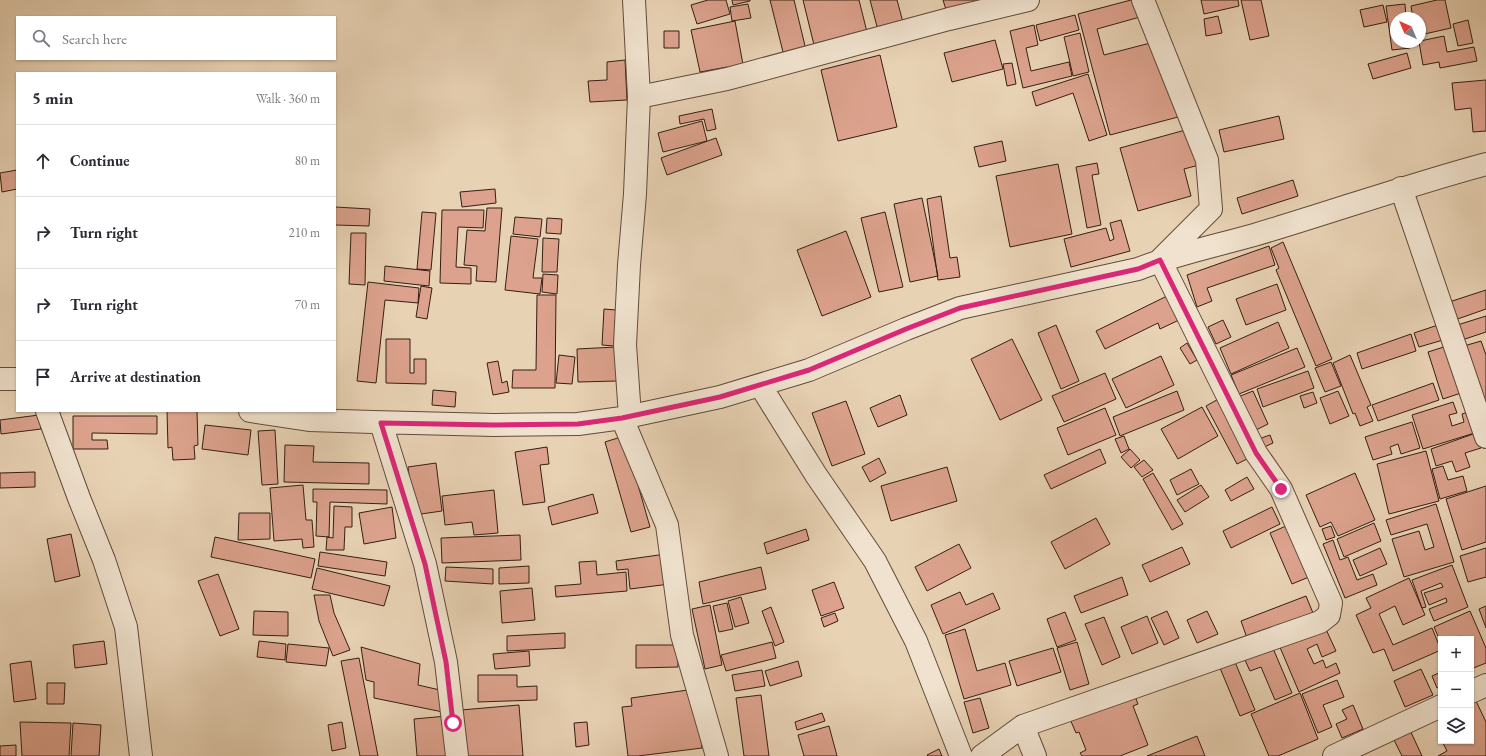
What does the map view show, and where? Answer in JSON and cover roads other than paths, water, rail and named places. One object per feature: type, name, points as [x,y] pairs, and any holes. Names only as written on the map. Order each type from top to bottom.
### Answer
[{"type":"street","points":[[634,0],[640,97],[625,345],[626,417],[667,526],[682,635],[717,756]]},
{"type":"street","points":[[640,97],[727,80],[949,19],[1028,0]]},
{"type":"street","points":[[1143,0],[1207,160],[1212,209],[1160,260]]},
{"type":"street","points":[[257,412],[309,420],[494,425],[578,424],[626,417],[720,397],[809,370],[960,308],[1138,269],[1160,260],[1254,235],[1401,188],[1486,164]]},
{"type":"street","points":[[1401,188],[1486,437]]},
{"type":"street","points":[[982,756],[1023,726],[1320,622],[1329,616],[1331,603],[1281,489],[1256,453],[1160,260]]},
{"type":"street","points":[[0,379],[16,379]]},
{"type":"street","points":[[760,385],[816,475],[875,561],[916,641],[961,756]]},
{"type":"street","points":[[47,412],[104,560],[126,627],[141,756]]},
{"type":"street","points":[[381,423],[425,564],[446,662],[457,756]]},
{"type":"street","points":[[1474,690],[1486,684]]},
{"type":"street","points":[[1334,756],[1438,707]]},
{"type":"street","points":[[1023,726],[1035,756]]}]
